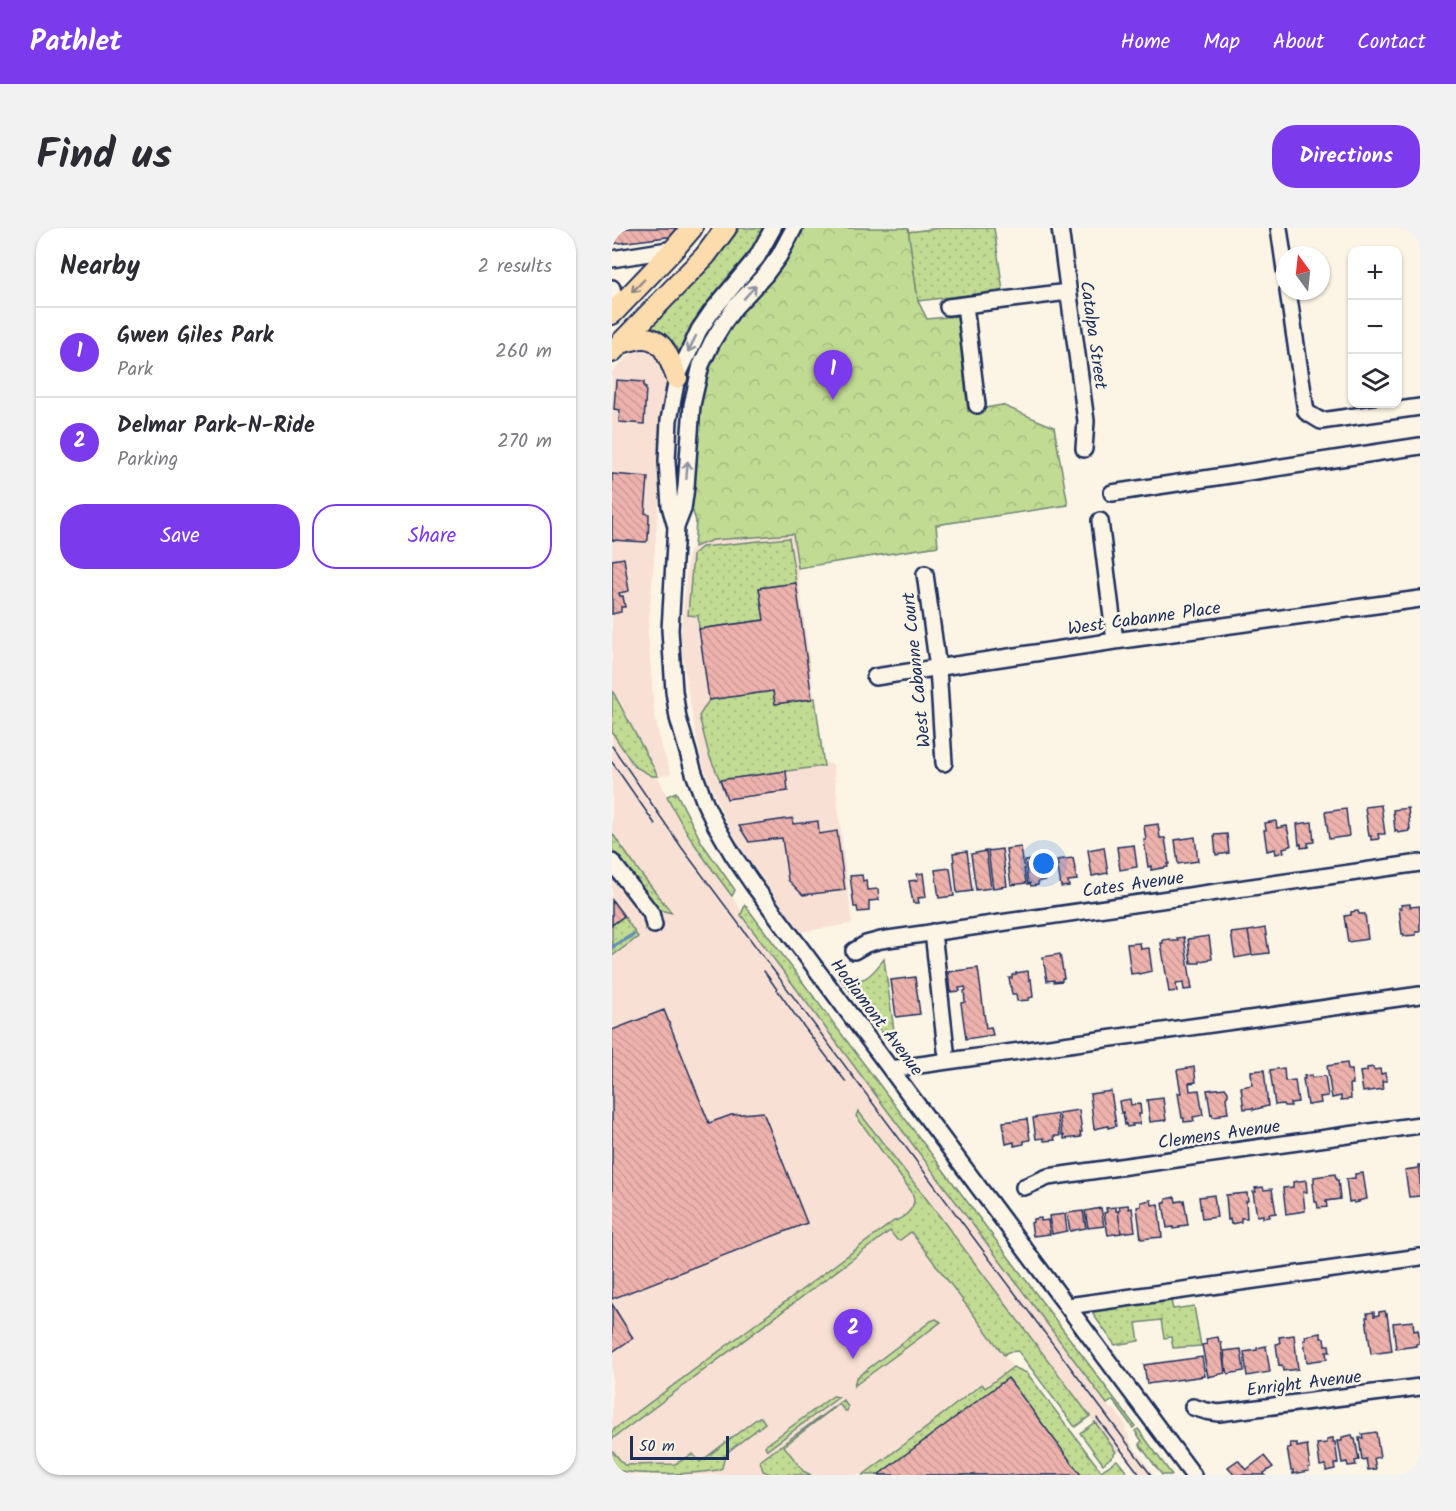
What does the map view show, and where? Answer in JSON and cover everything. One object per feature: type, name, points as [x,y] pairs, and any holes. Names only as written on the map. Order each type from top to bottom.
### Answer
[{"type":"main road","points":[[615,311],[692,228]]},
{"type":"main road","points":[[617,348],[705,256],[726,228]]},
{"type":"main road","points":[[617,348],[641,338],[651,339],[660,345],[669,356],[677,378]]},
{"type":"street","name":"Hodiamont Avenue","points":[[676,527],[670,506],[668,461],[669,420],[677,378],[699,330],[757,257],[773,228]]},
{"type":"street","name":"Hodiamont Avenue","points":[[794,228],[779,256],[765,275],[735,307],[712,342],[701,365],[692,405],[686,487],[683,509],[676,527],[670,630],[671,661],[678,718],[695,777],[715,824],[752,883],[1193,1475]]},
{"type":"street","name":"Catalpa Street","points":[[1060,228],[1086,422],[1084,448]]},
{"type":"street","points":[[1279,228],[1282,246]]},
{"type":"street","points":[[612,258],[674,249]]},
{"type":"street","points":[[612,288],[615,311]]},
{"type":"street","points":[[948,307],[1068,292]]},
{"type":"street","points":[[1289,300],[1306,412],[1321,421],[1420,407]]},
{"type":"street","points":[[965,305],[977,405]]},
{"type":"street","points":[[1112,493],[1420,446]]},
{"type":"street","points":[[1100,521],[1115,641]]},
{"type":"street","name":"West Cabanne Court","points":[[925,574],[936,652],[944,763]]},
{"type":"street","name":"West Cabanne Place","points":[[875,676],[938,676],[1115,641],[1420,599]]},
{"type":"street","points":[[612,862],[651,913],[654,926]]},
{"type":"street","name":"Cates Avenue","points":[[854,951],[866,944],[881,940],[1420,863]]},
{"type":"street","points":[[933,932],[946,1050]]},
{"type":"street","points":[[891,1069],[1420,995]]},
{"type":"street","name":"Clemens Avenue","points":[[1024,1187],[1048,1177],[1420,1125]]},
{"type":"street","points":[[1068,1306],[1420,1257]]},
{"type":"street","name":"Enright Avenue","points":[[1193,1407],[1206,1412],[1218,1413],[1420,1387]]},
{"type":"shaded area","points":[[638,346],[657,349],[668,372],[648,633],[654,710],[660,742],[671,773],[658,777],[685,831],[742,911],[741,915],[1111,1410],[1113,1408],[1118,1414],[1126,1425],[1125,1431],[1130,1442],[1154,1475],[1138,1475],[1119,1450],[1116,1452],[925,1197],[858,1112],[911,1191],[914,1199],[913,1206],[902,1219],[1013,1367],[871,1475],[612,1475],[612,732],[634,766],[658,776],[612,690],[612,372]]},
{"type":"shaded area","points":[[793,534],[823,763],[833,764],[852,924],[800,932],[744,853],[726,821],[709,782],[700,754],[691,709],[681,633],[688,554],[691,549],[713,539]]},
{"type":"green space","points":[[740,228],[766,228],[744,265],[701,313],[678,354],[649,330],[723,251]]},
{"type":"green space","points":[[800,228],[908,228],[918,301],[927,319],[957,316],[968,411],[1002,405],[1054,427],[1068,505],[936,525],[938,546],[798,568],[793,534],[713,540],[694,547],[696,521],[692,509],[699,412],[709,361],[723,334]]},
{"type":"green space","points":[[940,228],[994,228],[1003,291],[918,301],[908,232]]},
{"type":"green space","points":[[789,538],[796,583],[759,588],[764,620],[699,629],[698,616],[688,615],[693,555],[702,547]]},
{"type":"green space","points":[[612,690],[658,776],[652,776],[634,766],[612,732]]},
{"type":"green space","points":[[773,691],[775,704],[815,698],[824,766],[720,780],[709,755],[699,716],[709,700]]},
{"type":"green space","points":[[676,792],[702,843],[735,890],[732,896],[697,847],[667,796]]},
{"type":"green space","points":[[612,833],[672,913],[655,906],[612,850]]},
{"type":"green space","points":[[745,905],[1135,1426],[1133,1428],[1113,1400],[1107,1404],[741,915]]},
{"type":"green space","points":[[624,916],[638,937],[612,956],[612,925]]},
{"type":"green space","points":[[884,959],[897,1052],[840,978],[855,981],[866,978]]},
{"type":"green space","points":[[858,1111],[1090,1416],[1075,1427],[1018,1351],[1004,1355],[911,1232],[897,1240],[890,1231],[612,1439],[612,1431],[910,1211],[914,1200],[911,1191],[856,1116]]},
{"type":"green space","points":[[1170,1297],[1173,1309],[1194,1306],[1201,1346],[1173,1348],[1171,1337],[1164,1338],[1161,1320],[1136,1323],[1139,1341],[1115,1345],[1090,1310]]},
{"type":"green space","points":[[936,1319],[941,1322],[854,1386],[856,1378]]},
{"type":"green space","points":[[1013,1367],[1027,1373],[1101,1471],[1117,1460],[1129,1475],[863,1475],[982,1384],[985,1388]]},
{"type":"green space","points":[[833,1396],[839,1397],[767,1450],[765,1446]]},
{"type":"green space","points":[[843,1400],[848,1407],[847,1411],[839,1404],[784,1446],[803,1471],[811,1475],[773,1475],[763,1471],[760,1461]]},
{"type":"green space","points":[[759,1417],[765,1423],[729,1451],[722,1468],[718,1470],[665,1474],[612,1470],[612,1450],[624,1465],[675,1464],[693,1454],[700,1462]]},
{"type":"green space","points":[[1095,1422],[1116,1452],[1103,1464],[1080,1433]]},
{"type":"green space","points":[[1138,1429],[1172,1475],[1162,1475],[1139,1444],[1142,1441],[1135,1431]]},
{"type":"building","points":[[612,228],[676,228],[675,236],[612,244]]},
{"type":"building","points":[[616,380],[644,382],[644,388],[646,388],[644,424],[619,422],[620,410],[614,409]]},
{"type":"building","points":[[612,474],[648,477],[645,513],[649,514],[649,517],[646,542],[612,540]]},
{"type":"building","points":[[624,558],[629,591],[619,593],[623,596],[625,607],[621,607],[621,612],[612,614],[612,560]]},
{"type":"building","points":[[796,583],[812,699],[775,704],[773,691],[709,700],[699,629],[764,620],[759,588]]},
{"type":"building","points":[[786,771],[788,791],[727,799],[720,780]]},
{"type":"building","points":[[1381,805],[1385,834],[1378,834],[1379,839],[1371,840],[1365,807]]},
{"type":"building","points":[[1408,808],[1410,829],[1398,833],[1397,830],[1395,831],[1393,810]]},
{"type":"building","points":[[1346,809],[1349,836],[1329,839],[1325,812]]},
{"type":"building","points":[[793,818],[793,824],[818,821],[819,834],[837,831],[845,890],[803,895],[788,880],[782,838],[749,842],[739,826]]},
{"type":"building","points":[[1276,821],[1277,828],[1287,826],[1291,846],[1283,848],[1284,852],[1276,854],[1275,849],[1267,851],[1264,830],[1266,830],[1265,823]]},
{"type":"building","points":[[1312,822],[1314,842],[1308,843],[1308,847],[1301,848],[1297,824]]},
{"type":"building","points":[[1158,824],[1160,838],[1165,838],[1169,864],[1167,864],[1168,867],[1151,870],[1151,866],[1148,867],[1144,826]]},
{"type":"building","points":[[1227,834],[1229,853],[1216,855],[1214,835]]},
{"type":"building","points":[[1195,837],[1198,861],[1178,864],[1175,840]]},
{"type":"building","points":[[1134,845],[1137,867],[1120,870],[1117,847]]},
{"type":"building","points":[[1021,847],[1026,883],[1011,885],[1006,849]]},
{"type":"building","points":[[1104,847],[1108,873],[1092,876],[1088,850]]},
{"type":"building","points":[[1002,849],[1007,886],[993,888],[988,851]]},
{"type":"building","points":[[967,851],[972,891],[957,893],[953,853]]},
{"type":"building","points":[[986,851],[991,888],[976,890],[971,854]]},
{"type":"building","points":[[1043,858],[1047,869],[1045,869],[1046,880],[1031,886],[1030,883],[1028,884],[1025,861]]},
{"type":"building","points":[[1073,858],[1077,880],[1068,881],[1069,886],[1061,887],[1057,860]]},
{"type":"building","points":[[950,868],[954,896],[939,898],[935,870]]},
{"type":"building","points":[[923,873],[926,897],[918,898],[919,903],[913,903],[909,881],[918,880],[917,874]]},
{"type":"building","points":[[862,875],[863,881],[866,880],[867,890],[878,889],[879,900],[869,901],[869,911],[858,912],[857,907],[854,907],[850,876]]},
{"type":"building","points":[[612,900],[624,916],[612,925]]},
{"type":"building","points":[[1410,904],[1410,907],[1420,906],[1420,932],[1416,932],[1416,935],[1404,936],[1399,908],[1402,908],[1401,905]]},
{"type":"building","points":[[1358,911],[1359,914],[1365,914],[1368,939],[1348,942],[1344,916]]},
{"type":"building","points":[[1265,928],[1269,953],[1252,955],[1248,931]]},
{"type":"building","points":[[1248,931],[1252,955],[1235,958],[1231,933]]},
{"type":"building","points":[[1209,936],[1212,959],[1191,963],[1188,939]]},
{"type":"building","points":[[1184,937],[1192,989],[1184,990],[1183,983],[1176,984],[1177,991],[1169,992],[1161,943],[1163,940],[1178,941],[1177,938]]},
{"type":"building","points":[[1140,943],[1141,949],[1149,948],[1152,971],[1131,974],[1127,944]]},
{"type":"building","points":[[1060,954],[1064,978],[1062,981],[1047,981],[1043,957]]},
{"type":"building","points":[[978,968],[986,1028],[991,1027],[993,1035],[966,1039],[961,1003],[965,1002],[964,991],[966,990],[965,987],[959,988],[960,991],[950,992],[948,972]]},
{"type":"building","points":[[1028,971],[1033,997],[1029,1000],[1017,1001],[1016,994],[1012,994],[1009,978],[1016,973]]},
{"type":"building","points":[[915,977],[920,1014],[896,1017],[891,980]]},
{"type":"building","points":[[664,1010],[709,1123],[731,1115],[763,1112],[807,1223],[612,1299],[612,1030]]},
{"type":"building","points":[[1347,1063],[1348,1070],[1352,1070],[1351,1099],[1341,1100],[1341,1096],[1332,1098],[1327,1066]]},
{"type":"building","points":[[1194,1067],[1196,1082],[1189,1083],[1190,1091],[1199,1090],[1203,1115],[1193,1117],[1194,1121],[1184,1122],[1178,1093],[1181,1093],[1177,1070]]},
{"type":"building","points":[[1373,1067],[1374,1070],[1380,1069],[1381,1074],[1385,1073],[1387,1081],[1382,1081],[1383,1089],[1363,1092],[1360,1072]]},
{"type":"building","points":[[1284,1068],[1285,1081],[1295,1080],[1298,1102],[1290,1103],[1291,1106],[1275,1105],[1270,1070]]},
{"type":"building","points":[[1264,1070],[1268,1106],[1253,1110],[1253,1108],[1244,1109],[1241,1087],[1252,1085],[1251,1071]]},
{"type":"building","points":[[1312,1075],[1312,1078],[1325,1076],[1328,1096],[1320,1097],[1321,1103],[1308,1105],[1303,1079],[1305,1079],[1304,1076]]},
{"type":"building","points":[[1225,1088],[1228,1092],[1226,1098],[1228,1113],[1213,1117],[1207,1090]]},
{"type":"building","points":[[1111,1091],[1116,1126],[1094,1129],[1090,1094]]},
{"type":"building","points":[[1163,1098],[1166,1120],[1150,1122],[1147,1100]]},
{"type":"building","points":[[1130,1099],[1131,1105],[1140,1104],[1140,1124],[1127,1127],[1119,1101]]},
{"type":"building","points":[[1079,1110],[1081,1137],[1064,1139],[1059,1113]]},
{"type":"building","points":[[1057,1114],[1060,1136],[1054,1136],[1055,1140],[1036,1139],[1033,1118]]},
{"type":"building","points":[[1027,1119],[1030,1140],[1014,1146],[1014,1142],[1006,1144],[1003,1122]]},
{"type":"building","points":[[1420,1165],[1420,1196],[1409,1197],[1405,1170],[1418,1168]]},
{"type":"building","points":[[1363,1173],[1367,1199],[1354,1203],[1354,1201],[1349,1202],[1346,1179],[1355,1178],[1355,1174]]},
{"type":"building","points":[[1335,1174],[1340,1199],[1326,1201],[1327,1207],[1318,1208],[1315,1202],[1314,1177]]},
{"type":"building","points":[[1306,1180],[1307,1192],[1303,1192],[1305,1211],[1286,1214],[1283,1188],[1293,1187],[1293,1182]]},
{"type":"building","points":[[1263,1187],[1264,1190],[1272,1189],[1276,1213],[1263,1218],[1263,1215],[1257,1216],[1253,1192],[1256,1192],[1255,1188]]},
{"type":"building","points":[[1247,1193],[1247,1218],[1241,1218],[1241,1222],[1231,1224],[1230,1219],[1228,1220],[1226,1195]]},
{"type":"building","points":[[1214,1195],[1217,1217],[1202,1219],[1199,1197]]},
{"type":"building","points":[[1175,1197],[1176,1202],[1184,1200],[1188,1225],[1173,1229],[1173,1227],[1167,1228],[1163,1203],[1166,1203],[1166,1199]]},
{"type":"building","points":[[1151,1200],[1152,1205],[1158,1204],[1162,1237],[1141,1239],[1137,1207],[1141,1206],[1141,1202]]},
{"type":"building","points":[[1128,1205],[1129,1209],[1132,1208],[1135,1231],[1121,1233],[1119,1206]]},
{"type":"building","points":[[1116,1207],[1121,1233],[1108,1235],[1104,1213],[1107,1212],[1106,1208]]},
{"type":"building","points":[[1101,1208],[1104,1226],[1088,1228],[1085,1211]]},
{"type":"building","points":[[1083,1211],[1086,1228],[1070,1231],[1067,1213]]},
{"type":"building","points":[[1065,1214],[1067,1231],[1052,1234],[1049,1216]]},
{"type":"building","points":[[1041,1218],[1041,1221],[1048,1220],[1050,1234],[1033,1236],[1031,1223],[1033,1219]]},
{"type":"building","points":[[612,1304],[633,1338],[612,1352]]},
{"type":"building","points":[[1385,1311],[1392,1351],[1371,1354],[1367,1313],[1374,1312],[1374,1316]]},
{"type":"building","points":[[1413,1321],[1414,1331],[1418,1330],[1420,1343],[1416,1346],[1396,1349],[1393,1323]]},
{"type":"building","points":[[1321,1333],[1325,1345],[1329,1345],[1330,1352],[1326,1352],[1327,1359],[1307,1362],[1305,1336]]},
{"type":"building","points":[[1294,1335],[1298,1369],[1283,1371],[1282,1365],[1279,1366],[1276,1344],[1280,1343],[1279,1337]]},
{"type":"building","points":[[1218,1337],[1221,1342],[1225,1373],[1208,1377],[1202,1345],[1207,1344],[1206,1339]]},
{"type":"building","points":[[1266,1346],[1270,1372],[1247,1376],[1244,1352]]},
{"type":"building","points":[[1241,1349],[1244,1371],[1228,1374],[1224,1351]]},
{"type":"building","points":[[1202,1357],[1205,1376],[1147,1384],[1144,1365]]},
{"type":"building","points":[[1008,1378],[1081,1475],[878,1475]]},
{"type":"building","points":[[1376,1432],[1380,1457],[1374,1458],[1376,1469],[1368,1470],[1366,1459],[1362,1460],[1359,1438],[1363,1438],[1362,1434]]},
{"type":"building","points":[[1352,1435],[1355,1439],[1359,1460],[1355,1461],[1356,1465],[1348,1466],[1347,1462],[1342,1463],[1338,1441],[1342,1441],[1342,1437]]},
{"type":"building","points":[[1333,1438],[1338,1463],[1334,1464],[1335,1469],[1326,1471],[1326,1465],[1320,1466],[1317,1444],[1327,1443],[1327,1439]]},
{"type":"building","points":[[1290,1443],[1297,1443],[1297,1447],[1307,1445],[1309,1471],[1293,1474],[1287,1448],[1291,1448]]},
{"type":"building","points":[[1264,1456],[1273,1467],[1264,1473],[1265,1475],[1234,1475],[1228,1467],[1238,1460],[1246,1470]]},
{"type":"waterway","points":[[612,947],[633,935]]},
{"type":"tram line","points":[[612,746],[682,848],[1151,1475]]},
{"type":"tram line","points":[[612,762],[655,824]]},
{"type":"tram line","points":[[764,971],[846,1082]]},
{"type":"tram line","points":[[1097,1418],[1140,1475]]},
{"type":"place","name":"Gwen Giles Park","points":[[833,400]]},
{"type":"place","name":"Delmar Park-N-Ride","points":[[853,1359]]}]
